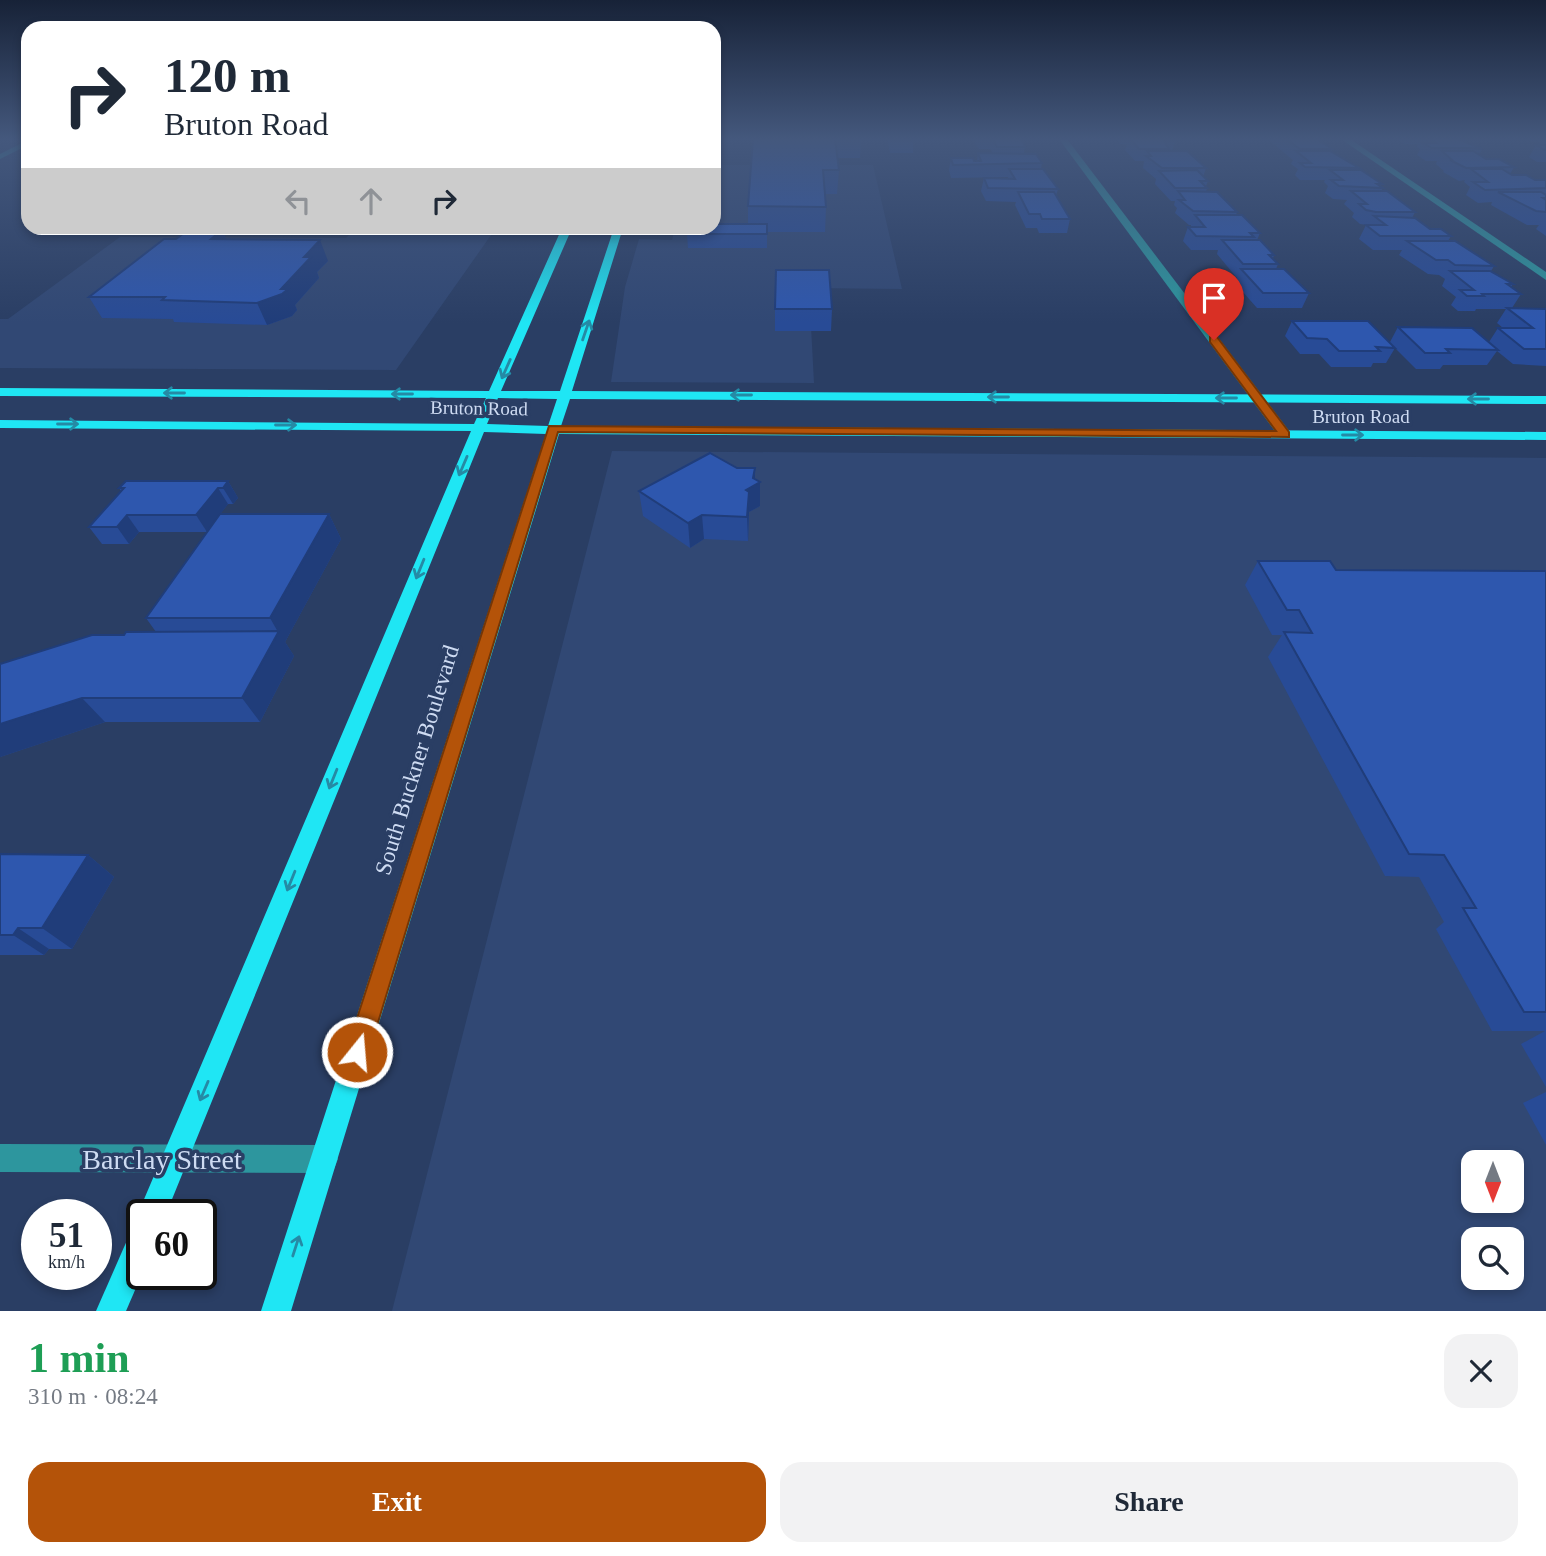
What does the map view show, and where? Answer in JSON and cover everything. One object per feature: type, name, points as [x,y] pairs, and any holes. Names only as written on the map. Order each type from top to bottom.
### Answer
[{"type":"main road","points":[[159,1199],[480,427],[564,235]]},
{"type":"main road","name":"South Buckner Boulevard","points":[[276,1311],[553,428],[617,235]]},
{"type":"main road","name":"Bruton Road","points":[[0,392],[1546,400]]},
{"type":"main road","name":"Bruton Road","points":[[0,424],[1546,436]]},
{"type":"main road","points":[[111,1311],[126,1277]]},
{"type":"street","points":[[1109,200],[1285,435]]},
{"type":"street","points":[[1434,200],[1546,277]]},
{"type":"street","name":"Barclay Street","points":[[0,1158],[324,1159]]},
{"type":"shaded area","points":[[721,200],[881,200],[902,289],[809,288],[814,383],[611,382],[625,287],[639,239],[672,240],[673,235],[721,235]]},
{"type":"shaded area","points":[[349,235],[491,235],[396,370],[0,368],[0,319],[8,319],[120,237],[346,238]]},
{"type":"shaded area","points":[[612,451],[1546,458],[1546,1311],[392,1311]]},
{"type":"building","points":[[748,200],[825,200],[826,207],[748,206]]},
{"type":"building","points":[[1022,200],[1059,200],[1070,219],[1042,219],[1040,214],[1029,214]]},
{"type":"building","points":[[1179,200],[1225,200],[1237,212],[1193,211]]},
{"type":"building","points":[[1362,200],[1399,200],[1415,212],[1376,212],[1366,210],[1359,204],[1367,204]]},
{"type":"building","points":[[1514,200],[1546,200],[1546,212],[1536,211]]},
{"type":"building","points":[[1195,215],[1242,215],[1260,233],[1250,233],[1254,237],[1196,236],[1188,227],[1205,227]]},
{"type":"building","points":[[1374,216],[1415,218],[1430,229],[1441,229],[1451,236],[1380,236],[1366,225],[1386,225]]},
{"type":"building","points":[[721,224],[767,224],[767,234],[721,234]]},
{"type":"building","points":[[181,235],[216,235],[211,239],[320,240],[304,257],[311,257],[281,289],[288,289],[257,303],[162,300],[165,297],[89,297],[164,239],[176,239]]},
{"type":"building","points":[[1222,240],[1260,240],[1274,255],[1269,255],[1278,264],[1243,264]]},
{"type":"building","points":[[1407,241],[1455,241],[1494,266],[1455,265],[1448,260],[1436,260]]},
{"type":"building","points":[[1241,269],[1284,269],[1309,293],[1263,293]]},
{"type":"building","points":[[776,270],[829,270],[832,309],[775,309]]},
{"type":"building","points":[[1450,271],[1490,271],[1513,284],[1507,284],[1521,294],[1467,296],[1460,290],[1474,290]]},
{"type":"building","points":[[1507,308],[1546,309],[1546,349],[1524,349],[1498,328],[1533,328]]},
{"type":"building","points":[[1292,321],[1368,321],[1395,348],[1376,347],[1380,351],[1339,351],[1327,339],[1307,338]]},
{"type":"building","points":[[1398,327],[1472,328],[1498,350],[1446,349],[1450,353],[1425,353]]},
{"type":"building","points":[[710,453],[737,468],[755,468],[753,478],[760,482],[746,490],[749,492],[747,517],[702,515],[688,523],[639,491]]},
{"type":"building","points":[[126,481],[228,481],[223,488],[218,488],[196,515],[127,515],[117,527],[89,527],[124,488],[119,488]]},
{"type":"building","points":[[220,514],[329,514],[270,618],[146,618]]},
{"type":"building","points":[[1258,561],[1330,561],[1336,570],[1546,571],[1546,1012],[1524,1012],[1463,908],[1476,908],[1444,855],[1409,854],[1284,632],[1312,633],[1299,610],[1287,610]]},
{"type":"building","points":[[279,631],[242,698],[82,698],[0,724],[0,664],[92,635],[124,635],[126,632]]},
{"type":"building","points":[[0,854],[88,855],[42,928],[18,928],[13,935],[0,935]]},
{"type":"route","points":[[357,1052],[553,428],[1285,435],[1214,340]]}]
